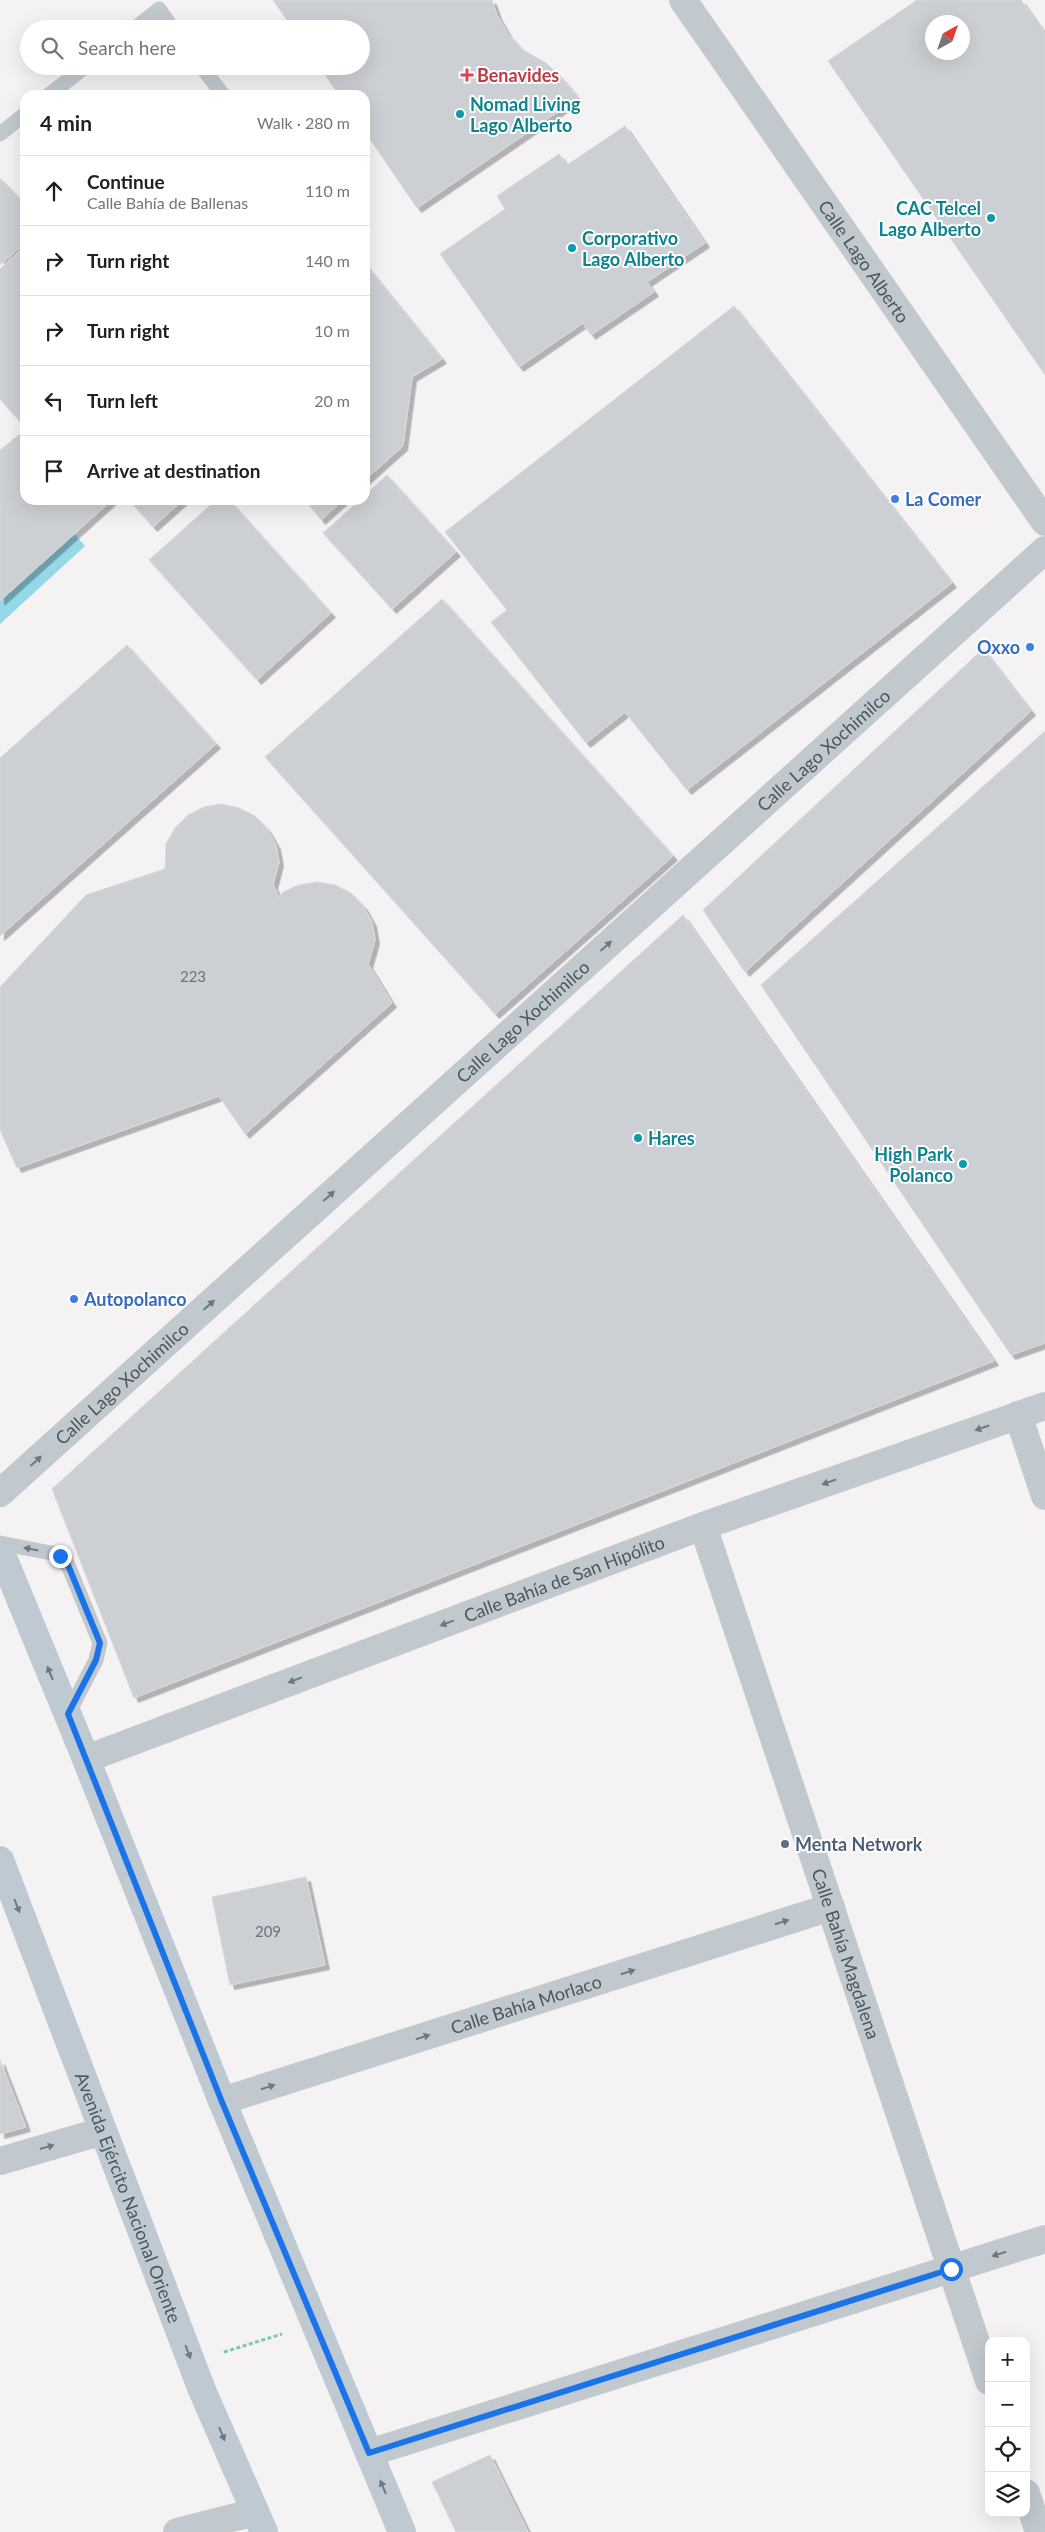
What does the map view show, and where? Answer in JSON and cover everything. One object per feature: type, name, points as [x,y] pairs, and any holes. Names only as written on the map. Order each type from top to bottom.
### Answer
[{"type":"main road","points":[[0,1550],[68,1714],[222,2102],[402,2532]]},
{"type":"main road","name":"Avenida Ejército Nacional Oriente","points":[[0,1860],[202,2390],[259,2522]]},
{"type":"street","name":"Calle Lago Alberto","points":[[683,0],[1045,522]]},
{"type":"street","name":"Calle Lago Xochimilco","points":[[0,1494],[1045,550]]},
{"type":"street","name":"Calle Bahía de San Hipólito","points":[[86,1759],[703,1526],[1045,1406]]},
{"type":"street","points":[[1018,1415],[1045,1496]]},
{"type":"street","name":"Calle Bahía Magdalena","points":[[703,1526],[985,2369]]},
{"type":"street","name":"Calle Bahía Morlaco","points":[[222,2102],[831,1907]]},
{"type":"street","points":[[0,2161],[103,2131]]},
{"type":"street","points":[[369,2453],[1045,2239]]},
{"type":"street","points":[[1030,2505],[1039,2532]]},
{"type":"street","points":[[177,2532],[259,2522]]},
{"type":"lane","points":[[146,20],[159,10],[166,20]]},
{"type":"lane","points":[[56,90],[75,75]]},
{"type":"lane","points":[[209,75],[219,90]]},
{"type":"lane","points":[[0,134],[20,118]]},
{"type":"lane","points":[[0,1543],[60,1556],[68,1565],[100,1643],[96,1660],[68,1714]]},
{"type":"path","points":[[215,2354],[291,2332]]},
{"type":"water","points":[[38,505],[49,505],[85,546],[0,624],[0,532]]},
{"type":"building","name":"Nomad Living Lago Alberto","points":[[273,0],[492,0],[497,15],[508,34],[523,50],[546,63],[561,77],[578,98],[417,208],[370,139],[370,90],[336,90],[325,75],[370,75],[370,20],[287,20]]},
{"type":"building","name":"CAC Telcel Lago Alberto","points":[[917,0],[1021,0],[1045,34],[1045,375],[828,61]]},
{"type":"building","name":"Corporativo Lago Alberto","points":[[625,126],[705,243],[647,282],[654,292],[591,335],[583,323],[519,367],[440,254],[505,209],[497,196],[559,154],[567,165]]},
{"type":"building","points":[[0,178],[20,199],[20,247],[0,265]]},
{"type":"building","points":[[20,251],[20,422],[0,399],[0,269]]},
{"type":"building","points":[[370,270],[442,359],[412,377],[403,446],[370,476]]},
{"type":"building","points":[[734,306],[952,583],[687,790],[625,712],[586,743],[491,622],[507,610],[445,532]]},
{"type":"building","points":[[20,434],[20,505],[106,505],[0,601],[0,450]]},
{"type":"building","points":[[387,475],[456,552],[392,609],[323,533],[354,505],[370,505],[370,490]]},
{"type":"building","points":[[133,505],[177,505],[153,527]]},
{"type":"building","points":[[210,505],[234,505],[331,613],[257,680],[149,560]]},
{"type":"building","points":[[309,505],[338,505],[321,520]]},
{"type":"building","points":[[442,599],[673,856],[495,1014],[265,757]]},
{"type":"building","points":[[127,645],[216,744],[0,936],[0,758]]},
{"type":"building","points":[[983,649],[1031,711],[745,972],[703,910]]},
{"type":"building","name":"High Park Polanco","points":[[1045,731],[1045,1343],[1011,1355],[761,985]]},
{"type":"building","points":[[221,804],[239,808],[255,816],[267,829],[276,845],[279,862],[273,885],[279,897],[283,892],[299,885],[317,882],[335,885],[351,893],[363,906],[372,922],[375,940],[368,964],[392,1003],[245,1134],[219,1096],[17,1168],[0,1130],[0,987],[86,895],[165,869],[166,844],[175,828],[188,815],[204,807]]},
{"type":"building","name":"Hares","points":[[683,915],[994,1361],[134,1698],[52,1489]]},
{"type":"building","points":[[306,1877],[325,1965],[230,1985],[212,1897]]},
{"type":"building","points":[[0,2060],[26,2127],[0,2134]]},
{"type":"building","points":[[490,2455],[528,2532],[456,2532],[432,2482]]},
{"type":"place","name":"Benavides","points":[[467,75]]},
{"type":"place","name":"Nomad Living Lago Alberto","points":[[460,114]]},
{"type":"place","name":"CAC Telcel Lago Alberto","points":[[991,218]]},
{"type":"place","name":"Corporativo Lago Alberto","points":[[572,248]]},
{"type":"place","name":"La Comer","points":[[895,499]]},
{"type":"place","name":"Oxxo","points":[[1030,647]]},
{"type":"place","name":"Hares","points":[[638,1138]]},
{"type":"place","name":"High Park Polanco","points":[[963,1164]]},
{"type":"place","name":"Autopolanco","points":[[74,1299]]},
{"type":"place","name":"Menta Network","points":[[785,1844]]},
{"type":"route","points":[[60,1556],[68,1565],[100,1643],[100,1651],[96,1660],[68,1714],[222,2102],[369,2453],[951,2269]]}]
